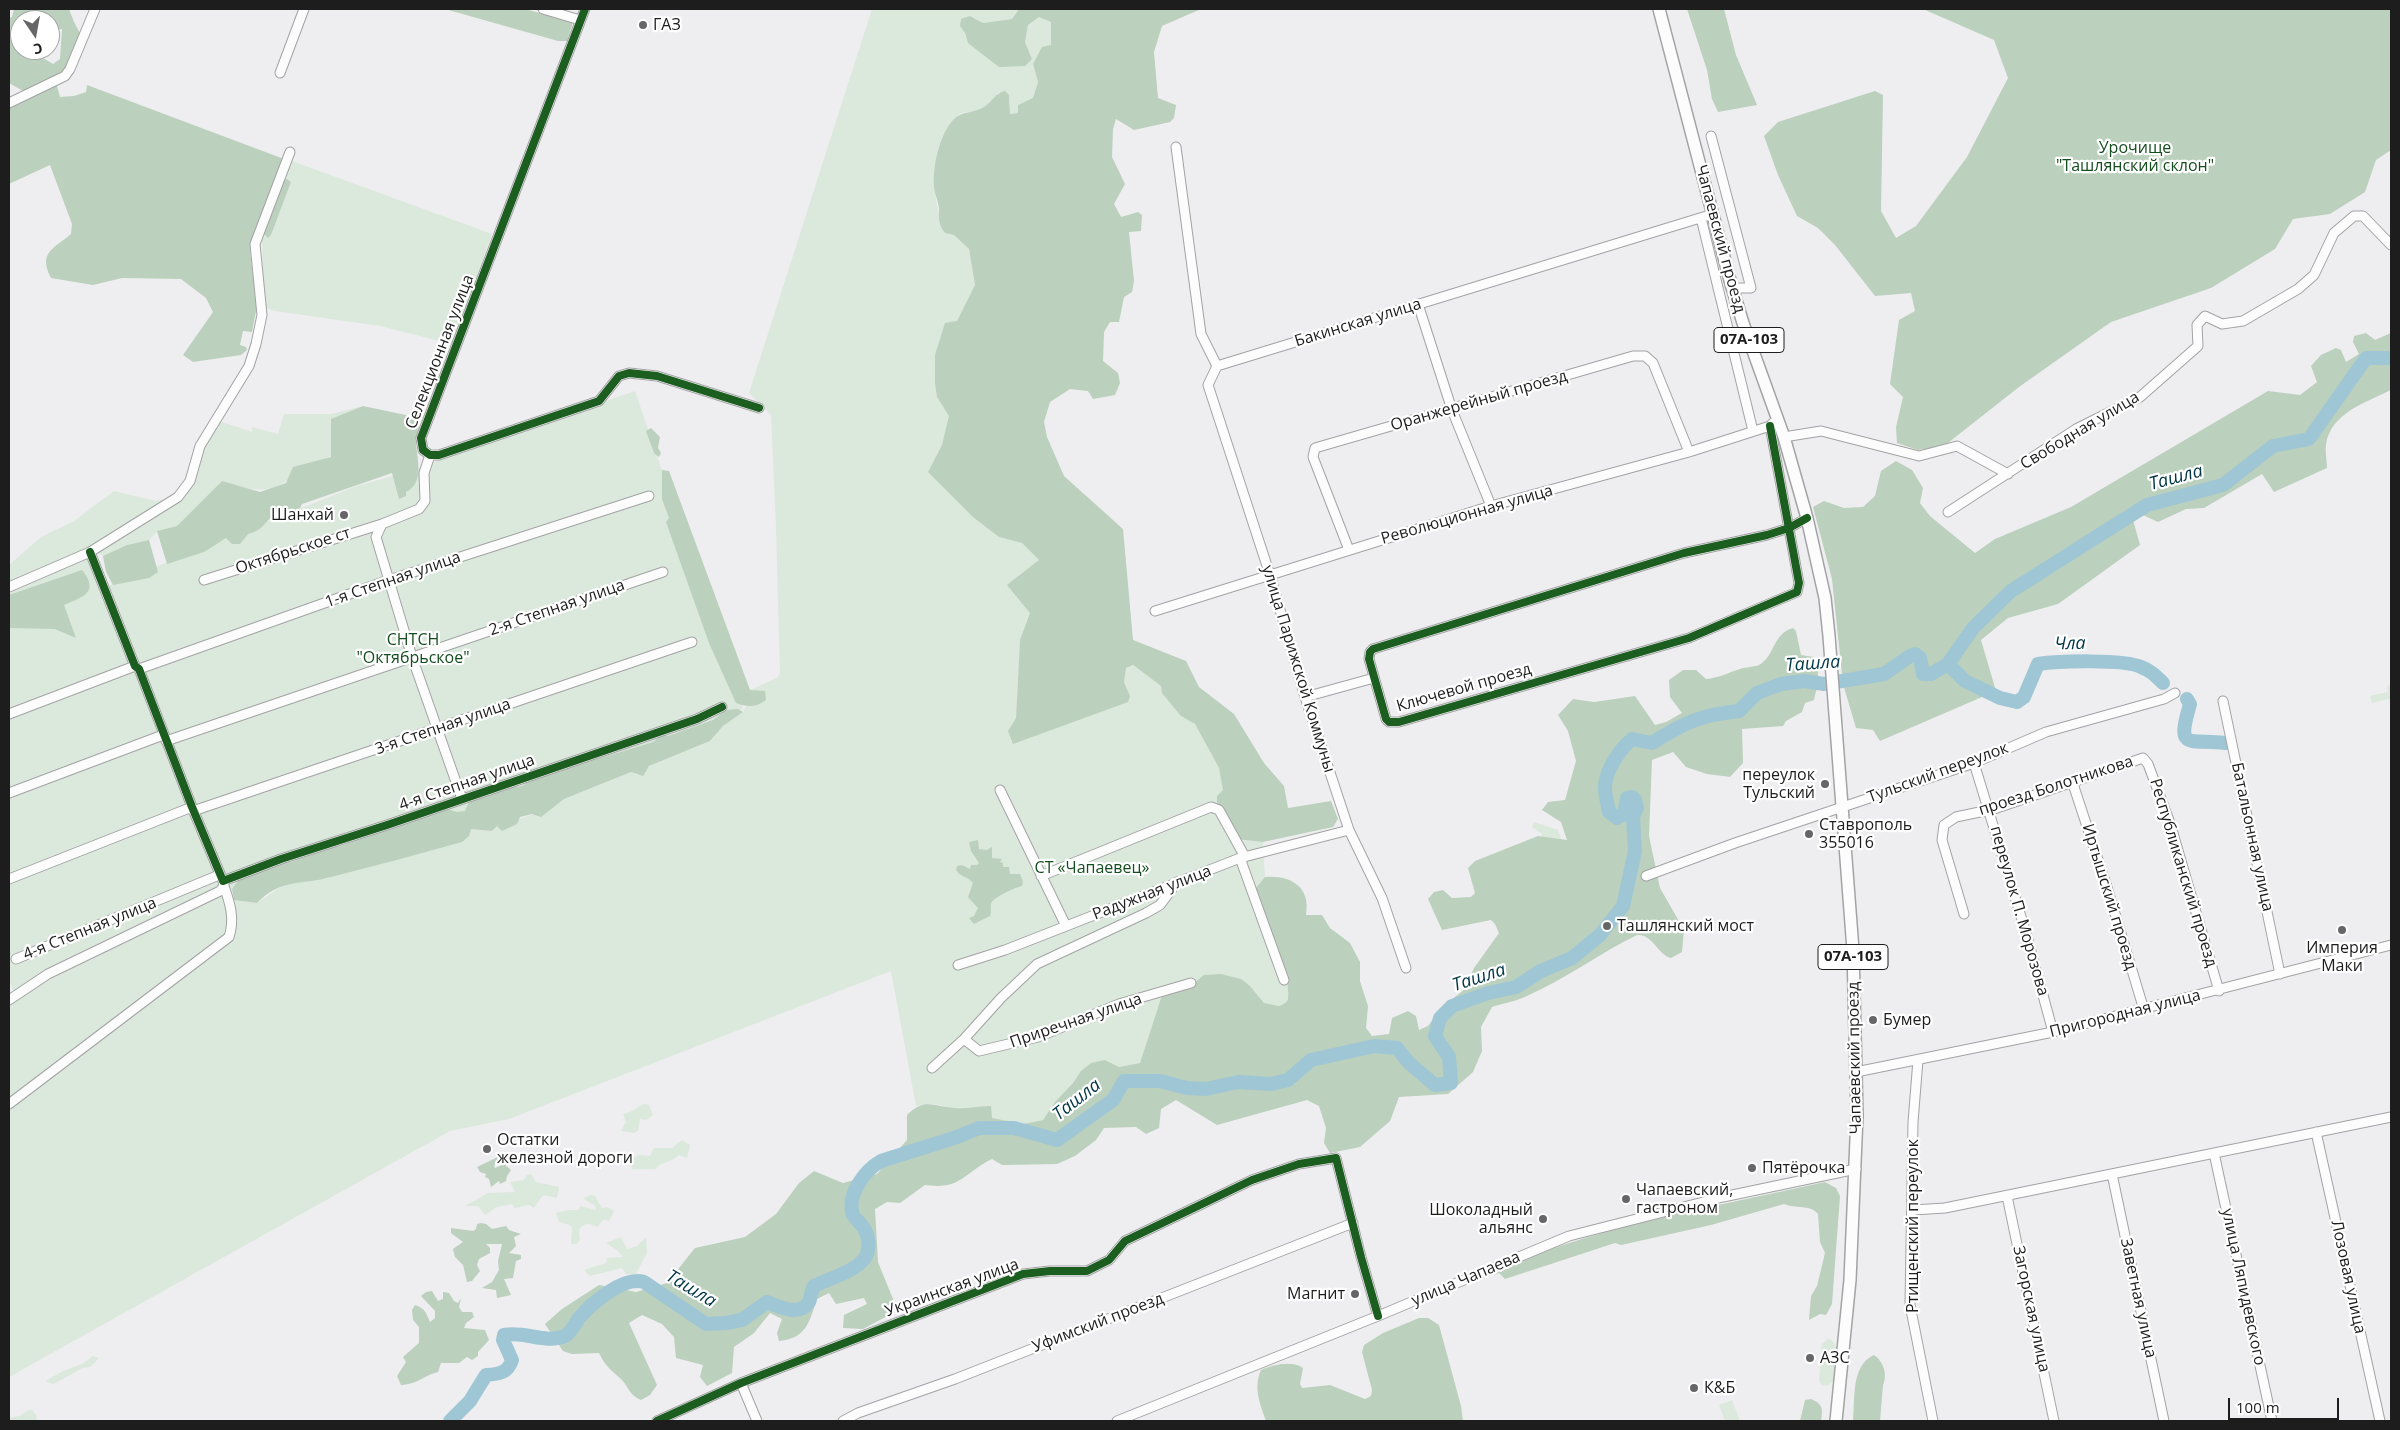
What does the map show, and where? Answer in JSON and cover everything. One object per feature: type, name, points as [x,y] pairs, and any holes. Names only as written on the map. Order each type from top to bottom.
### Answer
[{"type":"main road","name":"Чапаевский проезд","points":[[1660,9],[1732,288],[1773,423],[1784,438],[1807,518],[1825,598],[1853,950],[1856,1072],[1856,1169],[1850,1280],[1836,1421]]},
{"type":"street","points":[[9,104],[65,76],[70,69],[95,9]]},
{"type":"street","points":[[280,73],[304,9]]},
{"type":"street","points":[[543,9],[580,20]]},
{"type":"street","name":"Селекционная улица","points":[[430,455],[423,450],[421,438],[585,9]]},
{"type":"street","points":[[1711,136],[1751,288],[1732,288]]},
{"type":"street","points":[[1176,147],[1201,334],[1216,366]]},
{"type":"street","points":[[9,587],[90,552],[178,497],[190,481],[200,446],[249,366],[262,315],[254,244],[290,152]]},
{"type":"street","name":"Бакинская улица","points":[[1216,366],[1713,214]]},
{"type":"street","name":"Свободная улица","points":[[1948,512],[2076,430],[2140,397],[2198,346],[2197,325],[2205,316],[2222,324],[2242,321],[2298,289],[2314,275],[2334,233],[2354,216],[2363,216],[2391,245]]},
{"type":"street","points":[[1701,218],[1753,431]]},
{"type":"street","points":[[1418,304],[1452,410],[1491,506]]},
{"type":"street","name":"Оранжерейный проезд","points":[[1349,550],[1313,457],[1315,448],[1452,410],[1633,356],[1645,356],[1653,363],[1689,452]]},
{"type":"street","name":"улица Парижской Коммуны","points":[[1216,366],[1208,384],[1270,576],[1305,697],[1349,830],[1382,898],[1406,968]]},
{"type":"street","points":[[430,455],[439,455],[463,448],[599,401],[619,376],[629,373],[657,376],[759,408]]},
{"type":"street","name":"Революционная улица","points":[[1155,611],[1491,506],[1689,452],[1773,423]]},
{"type":"street","name":"Ключевой проезд","points":[[1773,423],[1789,528],[1799,583],[1796,592],[1689,638],[1394,723],[1386,719],[1368,659],[1373,649],[1684,553],[1767,535],[1789,528],[1807,518]]},
{"type":"street","points":[[1784,438],[1822,431],[1919,456],[1956,446],[2008,474]]},
{"type":"street","name":"Октябрьское ст","points":[[204,580],[382,524],[419,509],[423,505],[426,490],[424,473],[430,455]]},
{"type":"street","name":"1-я Степная улица","points":[[9,714],[137,667],[389,580],[649,496]]},
{"type":"street","name":"Октябрьское ст","points":[[382,524],[376,537],[412,657],[462,799]]},
{"type":"street","points":[[9,1104],[229,937],[232,929],[231,907],[222,880],[90,552]]},
{"type":"street","name":"2-я Степная улица","points":[[9,794],[165,738],[663,572]]},
{"type":"street","name":"3-я Степная улица","points":[[9,879],[193,809],[438,729],[692,642]]},
{"type":"street","points":[[1305,697],[1374,678]]},
{"type":"street","name":"Тульский переулок","points":[[1646,876],[1974,763],[2046,732],[2164,699],[2175,693]]},
{"type":"street","name":"Батальонная улица","points":[[2223,701],[2280,974]]},
{"type":"street","name":"4-я Степная улица","points":[[16,959],[281,859],[462,799],[722,708]]},
{"type":"street","name":"проезд Болотникова","points":[[1964,914],[1942,832],[1944,824],[1956,817],[1989,810],[2073,784],[2143,758]]},
{"type":"street","name":"Республиканский проезд","points":[[2143,758],[2148,764],[2170,823],[2218,990]]},
{"type":"street","name":"переулок П. Морозова","points":[[1974,763],[2054,1032]]},
{"type":"street","name":"Иртышский проезд","points":[[2073,784],[2107,887],[2144,1010]]},
{"type":"street","points":[[1000,790],[1066,926]]},
{"type":"street","points":[[1041,876],[1211,807],[1219,810],[1243,858],[1284,980]]},
{"type":"street","name":"Радужная улица","points":[[958,965],[1243,858],[1349,830]]},
{"type":"street","points":[[9,1000],[48,974],[220,891],[222,880]]},
{"type":"street","points":[[932,1068],[964,1039],[1001,998],[1037,964],[1146,913],[1160,904],[1178,882]]},
{"type":"street","name":"Пригородная улица","points":[[1856,1072],[2054,1032],[2391,945]]},
{"type":"street","name":"Приречная улица","points":[[964,1039],[979,1051],[1029,1039],[1119,1004],[1192,983]]},
{"type":"street","name":"Ртищенский переулок","points":[[1918,1060],[1913,1122],[1910,1304],[1933,1421]]},
{"type":"street","points":[[1913,1210],[1945,1208],[2007,1196],[2391,1116]]},
{"type":"street","name":"Лозовая улица","points":[[2316,1132],[2380,1421]]},
{"type":"street","name":"улица Ляпидевского","points":[[2214,1153],[2272,1421]]},
{"type":"street","name":"Украинская улица","points":[[657,1421],[741,1383],[1023,1274],[1050,1271],[1087,1271],[1110,1260],[1125,1241],[1252,1180],[1299,1164],[1336,1158],[1353,1222]]},
{"type":"street","name":"улица Чапаева","points":[[1117,1421],[1378,1316],[1569,1236],[1723,1197],[1856,1169]]},
{"type":"street","name":"Заветная улица","points":[[2112,1174],[2164,1421]]},
{"type":"street","name":"Загорская улица","points":[[2007,1196],[2054,1421]]},
{"type":"street","points":[[1353,1222],[1378,1316]]},
{"type":"street","name":"Уфимский проезд","points":[[843,1421],[858,1413],[955,1379],[1353,1222]]},
{"type":"street","points":[[741,1383],[757,1421]]},
{"type":"green space","points":[[14,9],[69,9],[81,35],[63,73],[23,91],[9,83],[9,18],[10,60],[46,60],[53,64],[60,60],[62,29],[60,29],[60,10]]},
{"type":"green space","points":[[445,9],[525,9],[573,22],[567,41],[558,41]]},
{"type":"green space","points":[[872,9],[1019,9],[1012,19],[983,23],[970,16],[960,26],[965,33],[968,43],[1032,59],[1025,42],[1028,25],[1039,17],[1051,22],[1051,45],[1033,64],[1038,82],[1033,99],[1018,105],[1018,113],[1009,114],[1010,100],[999,92],[990,103],[977,112],[960,114],[949,125],[937,154],[935,187],[940,219],[945,233],[954,235],[969,249],[975,285],[957,321],[935,355],[937,397],[950,416],[942,445],[928,472],[999,537],[1022,543],[1039,560],[1030,613],[1020,641],[1016,718],[1008,731],[1130,696],[1124,682],[1126,668],[1132,665],[1161,686],[1181,716],[1195,724],[1219,768],[1236,839],[1263,842],[1265,877],[1255,889],[1282,962],[1286,977],[1288,999],[1279,1006],[1264,1003],[1250,986],[1193,984],[1162,995],[1140,1063],[1118,1067],[1105,1060],[1081,1071],[1073,1083],[1055,1102],[1043,1120],[1023,1124],[991,1118],[991,1106],[954,1108],[935,1104],[916,1106],[891,971],[509,1119],[450,1131],[9,1377],[9,997],[14,993],[9,979],[9,592],[93,553],[108,586],[354,487],[430,465],[440,458],[635,391],[743,709],[488,805],[230,891],[234,900],[257,903],[279,888],[298,881],[328,878],[471,828],[492,831],[497,826],[549,809],[564,799],[631,772],[637,775],[649,766],[710,741],[723,726],[743,712],[746,706],[766,700],[756,691],[750,690],[777,678],[780,674],[771,415],[749,393]]},
{"type":"green space","points":[[1019,9],[1201,9],[1162,26],[1154,52],[1158,98],[1176,105],[1174,118],[1170,122],[1134,130],[1116,119],[1113,129],[1112,157],[1125,184],[1114,204],[1121,217],[1138,212],[1142,215],[1141,231],[1129,232],[1134,281],[1132,292],[1124,297],[1119,322],[1110,322],[1104,332],[1103,361],[1118,373],[1120,383],[1115,395],[1093,399],[1088,391],[1070,389],[1050,402],[1044,422],[1047,437],[1064,476],[1123,529],[1133,640],[1186,661],[1199,687],[1234,714],[1264,763],[1284,786],[1288,808],[1331,801],[1338,819],[1333,827],[1263,842],[1236,839],[1217,803],[1217,796],[1223,790],[1219,768],[1195,724],[1181,716],[1162,693],[1161,686],[1133,665],[1126,668],[1124,682],[1130,696],[1128,702],[1013,744],[1008,731],[1016,718],[1020,640],[1030,613],[1007,585],[1039,560],[1022,543],[999,537],[973,517],[928,472],[942,445],[949,416],[937,397],[935,355],[945,323],[957,321],[975,285],[969,249],[954,235],[945,233],[940,224],[934,185],[938,151],[944,134],[953,120],[961,115],[984,107],[1002,92],[1005,91],[1009,95],[1010,114],[1018,113],[1018,105],[1033,98],[1038,82],[1033,64],[1042,47],[1051,45],[1051,22],[1039,17],[1028,25],[1025,42],[1032,59],[1025,66],[999,67],[968,43],[965,33],[960,26],[961,19],[970,16],[983,23],[1012,19]]},
{"type":"green space","points":[[1687,9],[1724,9],[1736,55],[1757,105],[1718,112],[1712,99],[1707,70]]},
{"type":"green space","name":"Урочище \"Ташлянский склон\"","points":[[1923,9],[2391,9],[2391,150],[2376,160],[2365,192],[2330,214],[2293,219],[2275,249],[2211,288],[2111,322],[2019,387],[1944,446],[1918,450],[1897,443],[1896,427],[1903,397],[1890,384],[1899,320],[1915,311],[1911,293],[1875,296],[1835,245],[1818,228],[1797,216],[1778,175],[1764,136],[1778,122],[1875,91],[1883,95],[1881,211],[1896,238],[1916,226],[1967,157],[2008,78],[1994,40]]},
{"type":"green space","points":[[87,85],[284,159],[250,251],[257,306],[252,332],[243,331],[240,345],[246,347],[247,350],[241,355],[193,362],[183,355],[213,312],[206,298],[181,279],[122,278],[93,285],[51,278],[47,270],[47,257],[53,248],[71,234],[72,224],[50,165],[9,184],[9,105],[49,86],[57,86],[60,97],[74,96],[86,92]]},
{"type":"green space","points":[[292,161],[492,234],[452,344],[380,326],[275,311],[263,307],[262,232],[268,237],[271,235],[291,182],[281,182]]},
{"type":"green space","points":[[287,179],[291,182],[271,235],[268,238],[262,232],[281,182]]},
{"type":"green space","points":[[2366,333],[2375,340],[2391,333],[2391,390],[2351,410],[2334,425],[2326,445],[2327,468],[2274,492],[2262,474],[2204,508],[2186,509],[2158,522],[2130,509],[2140,545],[2058,604],[2008,618],[1981,640],[1996,691],[1880,741],[1873,730],[1856,728],[1843,684],[1832,579],[1813,507],[1824,501],[1844,508],[1863,507],[1875,496],[1881,471],[1896,461],[1912,470],[1923,488],[1920,503],[1930,516],[1975,553],[1995,539],[2071,507],[2268,391],[2300,395],[2317,382],[2311,366],[2321,355],[2336,348],[2341,350],[2346,362],[2359,354],[2353,342],[2354,336]]},
{"type":"green space","points":[[363,406],[332,419],[331,456],[315,463],[281,484],[270,488],[258,489],[242,487],[222,481],[177,526],[158,531],[149,540],[127,545],[103,556],[96,551],[179,498],[202,447],[219,421],[252,432],[252,427],[278,434],[284,414],[331,414]]},
{"type":"green space","points":[[363,406],[420,418],[416,441],[418,476],[412,488],[406,492],[406,496],[399,499],[392,473],[302,504],[299,510],[288,515],[279,510],[261,527],[248,534],[240,544],[232,544],[226,538],[204,552],[167,564],[157,531],[177,526],[222,481],[260,492],[286,483],[293,467],[331,457],[331,419]]},
{"type":"green space","points":[[651,428],[660,437],[658,448],[661,453],[659,457],[654,453],[646,431]]},
{"type":"green space","points":[[662,470],[669,471],[750,690],[765,691],[766,700],[755,706],[736,703],[709,643],[666,522],[669,518],[662,499]]},
{"type":"green space","points":[[114,491],[156,501],[173,497],[88,549],[9,584],[9,565],[41,537],[74,521]]},
{"type":"green space","points":[[149,540],[158,572],[149,578],[113,585],[106,572],[103,556],[127,545]]},
{"type":"green space","points":[[82,570],[89,584],[87,593],[64,605],[76,638],[55,629],[9,628],[9,595]]},
{"type":"green space","points":[[1793,628],[1796,631],[1801,655],[1814,657],[1817,662],[1819,688],[1816,691],[1814,700],[1805,703],[1802,712],[1786,721],[1783,726],[1742,729],[1743,763],[1730,777],[1707,774],[1686,767],[1673,752],[1652,760],[1649,836],[1660,888],[1684,930],[1682,952],[1671,958],[1662,953],[1647,938],[1637,935],[1543,988],[1520,999],[1492,1007],[1481,1027],[1482,1051],[1473,1072],[1448,1094],[1399,1097],[1390,1121],[1360,1147],[1330,1153],[1324,1143],[1326,1128],[1319,1106],[1307,1100],[1217,1125],[1176,1100],[1161,1109],[1159,1128],[1146,1134],[1136,1127],[1104,1128],[1096,1140],[1075,1156],[1057,1164],[1002,1165],[992,1159],[955,1183],[937,1186],[925,1185],[900,1203],[887,1202],[875,1209],[878,1262],[895,1304],[893,1313],[863,1329],[843,1328],[844,1315],[867,1304],[864,1298],[836,1304],[829,1293],[817,1299],[806,1328],[796,1336],[779,1341],[777,1333],[782,1319],[770,1313],[754,1333],[734,1347],[732,1373],[707,1386],[700,1377],[703,1365],[676,1358],[674,1337],[662,1324],[642,1315],[629,1323],[657,1385],[650,1395],[641,1400],[632,1394],[622,1380],[606,1365],[599,1353],[572,1354],[563,1351],[545,1324],[562,1309],[599,1285],[636,1292],[667,1283],[695,1248],[745,1237],[776,1214],[799,1183],[814,1171],[843,1183],[877,1174],[907,1140],[907,1115],[919,1106],[930,1104],[960,1108],[991,1106],[992,1118],[1023,1124],[1043,1120],[1055,1102],[1073,1083],[1081,1071],[1091,1063],[1105,1060],[1119,1067],[1140,1063],[1162,995],[1193,984],[1204,975],[1221,974],[1241,979],[1250,986],[1264,1003],[1279,1006],[1287,1002],[1288,990],[1282,962],[1255,889],[1265,877],[1283,878],[1297,885],[1305,897],[1307,905],[1306,915],[1322,915],[1330,928],[1350,943],[1360,962],[1360,981],[1368,1006],[1366,1028],[1372,1036],[1389,1034],[1392,1018],[1408,1011],[1416,1016],[1419,1030],[1428,1026],[1441,1008],[1465,989],[1474,968],[1499,933],[1491,920],[1442,930],[1428,899],[1434,892],[1443,890],[1452,898],[1471,897],[1475,893],[1468,868],[1475,861],[1538,836],[1567,840],[1561,822],[1542,810],[1548,802],[1565,800],[1576,761],[1568,731],[1558,715],[1573,699],[1594,702],[1635,696],[1655,725],[1666,722],[1682,713],[1670,697],[1669,680],[1683,670],[1696,670],[1706,679],[1759,665],[1768,656],[1782,635]]},
{"type":"green space","points":[[2391,685],[2391,706],[2389,699],[2372,703],[2370,696],[2388,692],[2387,686]]},
{"type":"green space","points":[[738,709],[743,712],[723,726],[710,741],[649,766],[643,776],[631,772],[564,799],[541,817],[532,814],[520,817],[517,824],[502,831],[497,826],[492,831],[471,829],[469,836],[462,842],[331,877],[284,886],[266,895],[257,903],[234,900],[232,889],[240,878],[275,863],[292,862],[327,848],[341,846],[446,809],[457,812],[465,811],[469,802],[499,788],[520,787],[529,780],[653,742],[662,735],[668,736],[713,720],[726,710]]},
{"type":"green space","points":[[1534,822],[1558,830],[1562,841],[1541,843],[1542,834],[1532,827]]},
{"type":"green space","points":[[978,840],[979,849],[987,850],[992,847],[992,858],[1002,859],[1000,862],[1003,863],[1003,867],[1009,867],[1010,874],[1020,874],[1023,882],[1022,886],[1009,891],[993,901],[990,916],[974,924],[969,918],[974,916],[978,908],[968,897],[973,883],[956,870],[957,866],[962,865],[970,869],[971,865],[979,863],[971,851],[969,842]]},
{"type":"green space","points":[[644,1104],[649,1105],[653,1115],[646,1120],[640,1119],[638,1131],[634,1133],[621,1131],[626,1122],[623,1114]]},
{"type":"green space","points":[[682,1140],[690,1145],[687,1158],[679,1155],[655,1169],[632,1169],[631,1158],[640,1155],[650,1156],[654,1148],[672,1148]]},
{"type":"green space","points":[[500,1156],[501,1158],[494,1166],[495,1168],[504,1164],[511,1170],[506,1181],[500,1184],[499,1181],[491,1187],[489,1179],[485,1177],[486,1174],[480,1172],[477,1167]]},
{"type":"green space","points":[[531,1174],[536,1182],[559,1187],[557,1198],[543,1195],[534,1208],[529,1205],[515,1208],[512,1204],[497,1207],[485,1215],[478,1206],[465,1206],[488,1193],[515,1192],[510,1182],[524,1180],[527,1175]]},
{"type":"green space","points":[[1825,1182],[1836,1188],[1840,1196],[1832,1304],[1826,1315],[1820,1314],[1809,1320],[1811,1296],[1817,1286],[1825,1253],[1820,1242],[1818,1214],[1811,1209],[1784,1204],[1711,1225],[1621,1245],[1615,1243],[1505,1279],[1499,1273],[1478,1280],[1478,1277],[1520,1260],[1605,1232]]},
{"type":"green space","points":[[591,1195],[595,1196],[602,1208],[608,1207],[614,1211],[609,1221],[604,1219],[597,1227],[585,1224],[579,1230],[580,1239],[577,1244],[571,1244],[572,1228],[570,1225],[559,1222],[556,1213],[579,1210],[580,1206],[596,1210],[595,1206],[583,1198]]},
{"type":"green space","points":[[477,1224],[486,1224],[492,1229],[506,1226],[509,1230],[521,1234],[514,1237],[516,1246],[509,1253],[521,1255],[521,1259],[516,1261],[513,1278],[504,1279],[511,1295],[497,1298],[496,1290],[482,1288],[492,1282],[499,1270],[498,1261],[502,1244],[486,1244],[490,1248],[490,1253],[479,1259],[477,1265],[480,1271],[472,1281],[467,1282],[463,1265],[455,1257],[453,1249],[463,1242],[451,1233],[451,1228],[473,1231],[476,1229]]},
{"type":"green space","points":[[621,1237],[627,1249],[637,1246],[646,1237],[647,1253],[636,1274],[626,1274],[622,1268],[590,1276],[584,1270],[606,1263],[607,1258],[623,1257],[606,1243]]},
{"type":"green space","points":[[432,1291],[438,1301],[443,1299],[443,1292],[449,1293],[454,1301],[458,1303],[461,1298],[459,1307],[462,1312],[472,1312],[474,1317],[466,1323],[464,1328],[485,1330],[489,1340],[478,1352],[478,1356],[472,1360],[467,1357],[459,1363],[441,1363],[438,1372],[412,1383],[401,1385],[397,1376],[406,1362],[403,1357],[419,1343],[419,1327],[413,1320],[412,1310],[415,1305],[418,1306],[426,1313],[430,1322],[435,1318],[435,1311],[421,1296],[426,1292]]},
{"type":"green space","points":[[1419,1318],[1428,1318],[1439,1325],[1461,1406],[1463,1421],[1266,1421],[1257,1390],[1261,1370],[1270,1366],[1294,1364],[1303,1368],[1300,1384],[1302,1388],[1330,1385],[1365,1399],[1371,1396],[1372,1390],[1362,1352],[1364,1345],[1383,1333]]},
{"type":"green space","points":[[1828,1339],[1832,1340],[1836,1347],[1833,1382],[1827,1386],[1822,1385],[1819,1381],[1822,1344]]},
{"type":"green space","points":[[1874,1355],[1882,1364],[1885,1372],[1880,1421],[1853,1421],[1854,1393],[1858,1374],[1861,1366]]},
{"type":"green space","points":[[93,1356],[99,1358],[90,1367],[82,1368],[53,1384],[45,1381],[63,1371],[82,1364]]},
{"type":"green space","points":[[1811,1399],[1821,1407],[1821,1421],[1800,1421],[1805,1400]]},
{"type":"green space","points":[[1732,1400],[1740,1421],[1725,1421],[1719,1405]]},
{"type":"green space","points":[[32,1410],[37,1416],[36,1420],[39,1421],[9,1421],[9,1418],[19,1416]]},
{"type":"waterway","name":"Ташла","points":[[450,1421],[470,1401],[486,1375],[502,1372],[508,1368],[512,1360],[503,1340],[504,1335],[512,1334],[550,1339],[565,1336],[571,1331],[579,1318],[600,1298],[627,1283],[644,1282],[706,1324],[742,1320],[767,1302],[789,1310],[805,1307],[809,1302],[814,1286],[854,1268],[866,1256],[868,1252],[868,1239],[865,1230],[853,1215],[852,1199],[863,1177],[881,1161],[957,1137],[979,1128],[1014,1128],[1057,1140],[1113,1100],[1124,1081],[1160,1081],[1187,1088],[1206,1089],[1238,1082],[1271,1084],[1288,1080],[1311,1060],[1374,1046],[1397,1048],[1409,1063],[1435,1085],[1451,1083],[1449,1057],[1435,1036],[1440,1018],[1452,1006],[1488,993],[1516,987],[1541,971],[1572,958],[1600,935],[1623,906],[1635,851],[1633,817],[1637,808],[1635,800],[1632,797],[1627,798],[1624,814],[1617,818],[1609,812],[1605,788],[1610,768],[1622,749],[1632,739],[1652,743],[1674,730],[1703,717],[1739,711],[1757,693],[1781,684],[1804,681],[1824,684],[1884,674],[1915,654],[1920,658],[1923,674],[1931,674],[1948,664],[1973,628],[2011,591],[2147,505],[2223,485],[2273,446],[2309,439],[2366,358],[2391,358]]},
{"type":"waterway","name":"Чла","points":[[1948,664],[1965,681],[2000,698],[2017,702],[2024,697],[2038,664],[2091,661],[2133,664],[2147,670],[2163,683]]},
{"type":"waterway","name":"Чла","points":[[2187,699],[2190,704],[2184,729],[2185,736],[2193,741],[2225,743]]},
{"type":"cycle path","points":[[585,9],[421,438],[423,450],[430,455],[439,455],[599,401],[619,376],[629,373],[657,376],[759,408]]},
{"type":"cycle path","points":[[1770,426],[1799,583],[1797,592],[1689,638],[1399,722],[1389,722],[1386,719],[1369,659],[1370,652],[1373,649],[1684,553],[1767,535],[1789,528],[1807,518]]},
{"type":"cycle path","points":[[90,552],[135,666],[139,669],[192,807],[223,881],[281,859],[387,825],[697,719],[722,707]]},
{"type":"cycle path","points":[[657,1421],[741,1383],[1023,1274],[1050,1271],[1087,1271],[1109,1260],[1125,1241],[1252,1180],[1299,1164],[1336,1158],[1378,1316]]},
{"type":"place","name":"ГАЗ","points":[[643,25]]},
{"type":"place","name":"Шанхай","points":[[344,515]]},
{"type":"place","name":"переулок Тульский","points":[[1825,784]]},
{"type":"place","name":"Ставрополь 355016","points":[[1809,834]]},
{"type":"place","name":"Ташлянский мост","points":[[1607,926]]},
{"type":"place","name":"Империя Маки","points":[[2342,930]]},
{"type":"place","name":"Бумер","points":[[1873,1020]]},
{"type":"place","name":"Остатки железной дороги","points":[[487,1149]]},
{"type":"place","name":"Пятёрочка","points":[[1752,1168]]},
{"type":"place","name":"Чапаевский, гастроном","points":[[1626,1199]]},
{"type":"place","name":"Шоколадный альянс","points":[[1543,1219]]},
{"type":"place","name":"Магнит","points":[[1355,1294]]},
{"type":"place","name":"АЗС","points":[[1810,1358]]},
{"type":"place","name":"К&Б","points":[[1694,1388]]},
{"type":"park label","name":"СНТСН \"Октябрьское\"","points":[[413,649]]},
{"type":"park label","name":"СТ «Чапаевец»","points":[[1092,868]]}]
